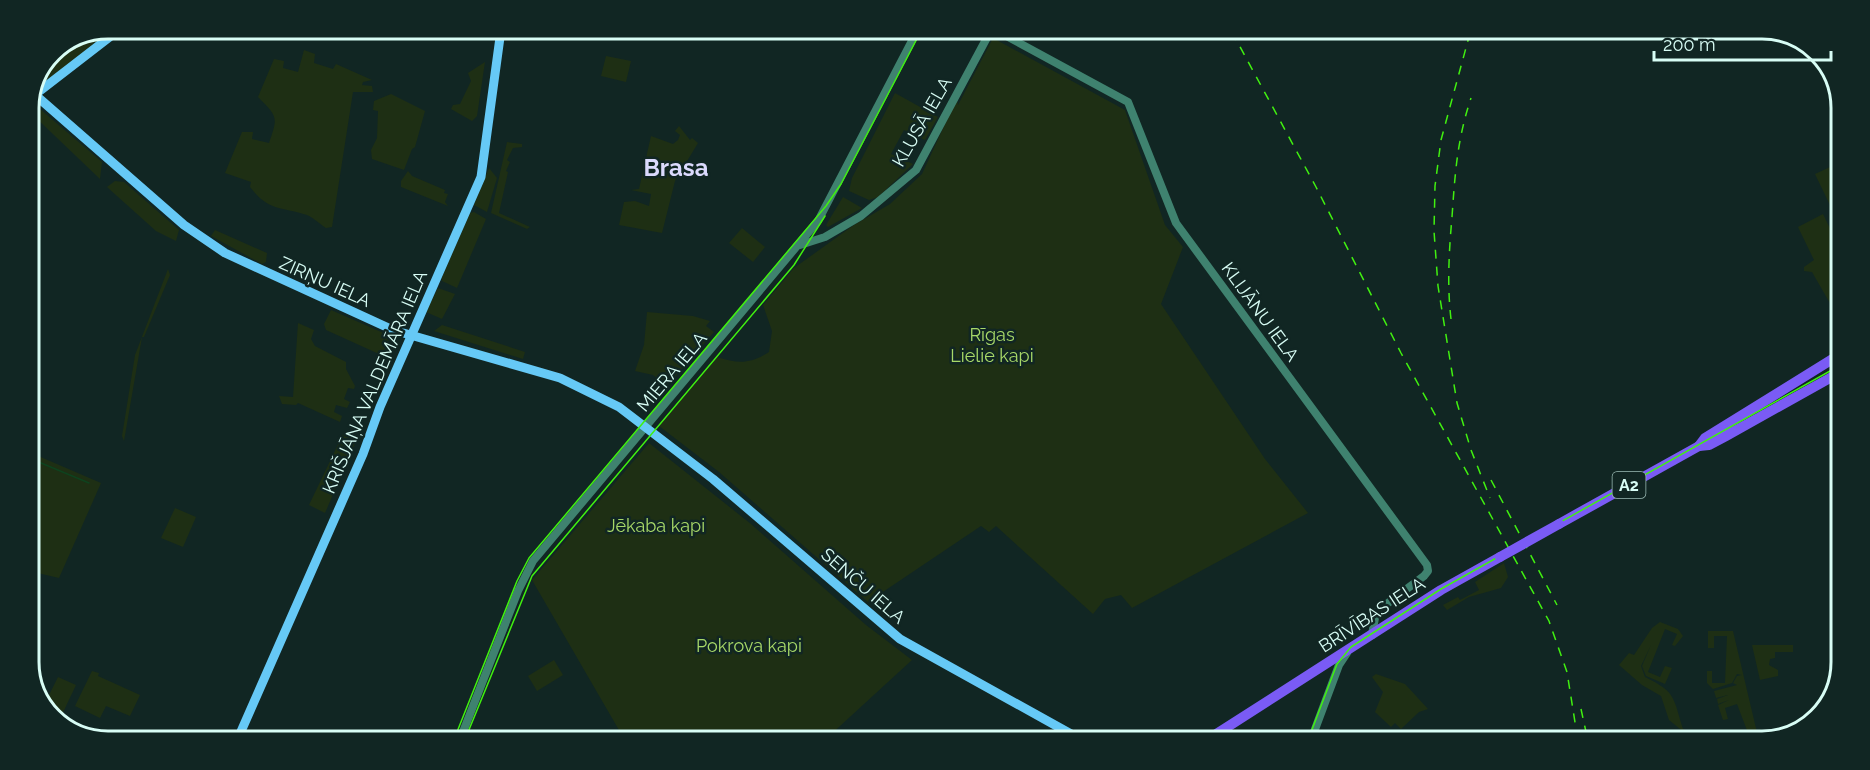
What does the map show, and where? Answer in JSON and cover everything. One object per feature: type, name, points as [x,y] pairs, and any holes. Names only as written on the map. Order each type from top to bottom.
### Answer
[{"type":"highway","name":"A2","points":[[1699,446],[1705,438],[1831,360]]},
{"type":"highway","name":"A2","points":[[1699,446],[1709,446],[1831,377]]},
{"type":"highway","name":"BRĪVĪBAS IELA","points":[[1221,731],[1476,570],[1699,446]]},
{"type":"main road","points":[[42,88],[105,39]]},
{"type":"main road","name":"KRIŠJĀŅA VALDEMĀRA IELA","points":[[241,731],[360,463],[412,334],[481,177],[500,39]]},
{"type":"main road","name":"ZIRŅU IELA","points":[[39,101],[206,242],[266,274],[393,330],[480,353],[584,388],[619,407],[645,426]]},
{"type":"main road","name":"SENČU IELA","points":[[645,426],[714,479],[894,635],[1066,731]]},
{"type":"street","name":"MIERA IELA","points":[[463,731],[521,584],[533,561],[800,245],[826,206],[842,171],[913,39]]},
{"type":"street","name":"KLUSĀ IELA","points":[[800,245],[825,237],[861,216],[916,170],[986,39]]},
{"type":"street","name":"KLIJĀNU IELA","points":[[1012,39],[1128,102],[1176,224],[1427,565],[1428,571],[1424,576],[1376,612],[1372,635]]},
{"type":"street","points":[[1314,731],[1339,665],[1349,650]]},
{"type":"green space","name":"Rīgas Lielie kapi","points":[[992,39],[995,39],[1125,110],[1165,225],[1183,247],[1161,304],[1265,459],[1308,513],[1132,608],[1121,595],[1105,599],[1093,614],[996,526],[989,532],[981,526],[868,602],[719,472],[659,426],[717,357],[744,362],[769,352],[772,331],[763,305],[794,268],[854,225],[890,204],[922,174],[957,98],[958,105]]},
{"type":"green space","points":[[100,40],[44,83],[53,66],[63,56],[82,44]]},
{"type":"green space","points":[[304,50],[315,54],[314,63],[333,69],[336,64],[372,80],[363,82],[362,85],[372,86],[373,92],[353,92],[332,227],[326,228],[307,215],[263,201],[250,187],[251,182],[225,173],[242,132],[253,132],[252,139],[269,143],[275,122],[273,113],[258,97],[274,59],[284,61],[283,68],[298,72]]},
{"type":"green space","points":[[606,56],[631,61],[626,82],[601,76]]},
{"type":"green space","points":[[485,62],[477,116],[472,121],[451,109],[453,105],[460,104],[471,81],[468,73]]},
{"type":"green space","points":[[895,93],[938,117],[925,140],[904,130],[891,154],[913,164],[878,197],[869,200],[849,191],[852,178]]},
{"type":"green space","points":[[391,94],[425,111],[415,147],[412,149],[404,170],[372,159],[371,150],[377,138],[378,111],[373,110],[374,101]]},
{"type":"green space","points":[[39,110],[102,162],[100,179],[39,121]]},
{"type":"green space","points":[[679,126],[690,140],[692,138],[698,143],[675,181],[662,233],[619,225],[624,202],[635,201],[649,206],[651,194],[631,190],[639,189],[651,136],[673,144],[680,135],[675,131]]},
{"type":"green space","points":[[507,142],[522,144],[522,147],[513,148],[507,160],[510,162],[506,171],[508,172],[499,213],[530,227],[527,229],[491,213]]},
{"type":"green space","points":[[1831,167],[1831,207],[1815,174]]},
{"type":"green space","points":[[489,168],[497,178],[487,212],[474,205]]},
{"type":"green space","points":[[408,171],[412,176],[445,190],[444,193],[448,194],[445,202],[448,206],[401,187],[401,181]]},
{"type":"green space","points":[[115,181],[124,182],[179,230],[176,241],[156,231],[107,187]]},
{"type":"green space","points":[[843,197],[862,208],[828,227],[826,225]]},
{"type":"green space","points":[[474,212],[486,219],[457,288],[442,281],[442,277],[470,213]]},
{"type":"green space","points":[[1823,214],[1831,230],[1831,305],[1812,272],[1804,271],[1804,267],[1814,260],[1798,227]]},
{"type":"green space","points":[[742,228],[765,247],[753,262],[729,243]]},
{"type":"green space","points":[[215,230],[267,253],[266,262],[262,264],[211,236]]},
{"type":"green space","points":[[168,269],[170,275],[144,337],[142,337],[124,441],[122,436],[135,355]]},
{"type":"green space","points":[[438,288],[455,294],[442,319],[426,312]]},
{"type":"green space","points":[[331,310],[388,335],[387,339],[394,346],[390,359],[326,330],[324,324]]},
{"type":"green space","points":[[647,312],[693,316],[710,321],[706,326],[714,332],[667,386],[653,375],[635,371],[644,345]]},
{"type":"green space","points":[[298,323],[314,330],[311,339],[315,346],[346,362],[346,369],[355,386],[354,389],[348,388],[344,399],[350,402],[347,408],[336,405],[334,412],[342,416],[340,422],[298,403],[296,405],[282,404],[279,396],[293,397]]},
{"type":"green space","points":[[442,325],[525,352],[523,359],[434,331]]},
{"type":"green space","points":[[343,434],[357,439],[325,513],[309,505]]},
{"type":"green space","name":"Pokrova kapi","points":[[649,443],[751,524],[866,625],[912,660],[835,731],[620,731],[532,580]]},
{"type":"green space","points":[[39,456],[101,483],[59,578],[39,573]]},
{"type":"green space","points":[[175,508],[196,517],[183,547],[161,538]]},
{"type":"green space","points":[[1504,563],[1508,577],[1501,588],[1469,597],[1447,610],[1443,605],[1458,597],[1460,600],[1479,590],[1475,582]]},
{"type":"green space","points":[[1660,622],[1678,629],[1683,636],[1675,646],[1672,645],[1677,634],[1665,629],[1648,672],[1660,677],[1665,666],[1672,668],[1665,684],[1646,676],[1642,666],[1651,645],[1641,666],[1645,677],[1663,687],[1672,697],[1683,729],[1688,731],[1683,731],[1669,720],[1661,696],[1642,685],[1619,665],[1629,653],[1634,655],[1652,628]]},
{"type":"green space","points":[[1708,631],[1733,631],[1757,731],[1747,731],[1737,704],[1725,708],[1728,719],[1723,720],[1718,705],[1729,700],[1718,704],[1717,699],[1728,695],[1716,698],[1714,691],[1737,685],[1733,683],[1737,676],[1742,675],[1737,674],[1732,683],[1713,689],[1707,683],[1707,671],[1712,671],[1712,683],[1725,683],[1727,636],[1714,636],[1714,648],[1708,648]]},
{"type":"green space","points":[[1752,645],[1793,645],[1793,652],[1775,652],[1775,658],[1770,659],[1769,665],[1778,670],[1778,676],[1760,680]]},
{"type":"green space","points":[[554,660],[563,675],[537,691],[528,676]]},
{"type":"green space","points":[[92,671],[140,695],[130,716],[106,706],[100,718],[75,706]]},
{"type":"green space","points":[[1376,674],[1405,684],[1428,709],[1419,712],[1401,729],[1395,723],[1391,727],[1375,712],[1383,692],[1372,677]]},
{"type":"green space","points":[[58,677],[76,685],[63,714],[48,696]]},
{"type":"waterway","points":[[39,462],[89,483]]},
{"type":"tram line","points":[[457,731],[517,581],[529,558],[826,206],[841,184],[917,39]]},
{"type":"tram line","points":[[468,731],[532,576],[794,265],[825,216]]},
{"type":"tram line","points":[[1311,731],[1337,664],[1351,647],[1441,589],[1831,370]]},
{"type":"railway","points":[[1236,39],[1316,187],[1401,353],[1549,621],[1567,672],[1576,731]]},
{"type":"railway","points":[[1468,39],[1441,140],[1435,186],[1434,231],[1438,286],[1457,403],[1471,450],[1490,498]]},
{"type":"railway","points":[[1451,319],[1449,268],[1454,186],[1457,157],[1471,98]]},
{"type":"railway","points":[[1491,480],[1557,605]]},
{"type":"railway","points":[[1581,709],[1586,731]]},
{"type":"district","name":"Brasa","points":[[676,168]]},
{"type":"park label","name":"Jēkaba kapi","points":[[656,526]]}]
